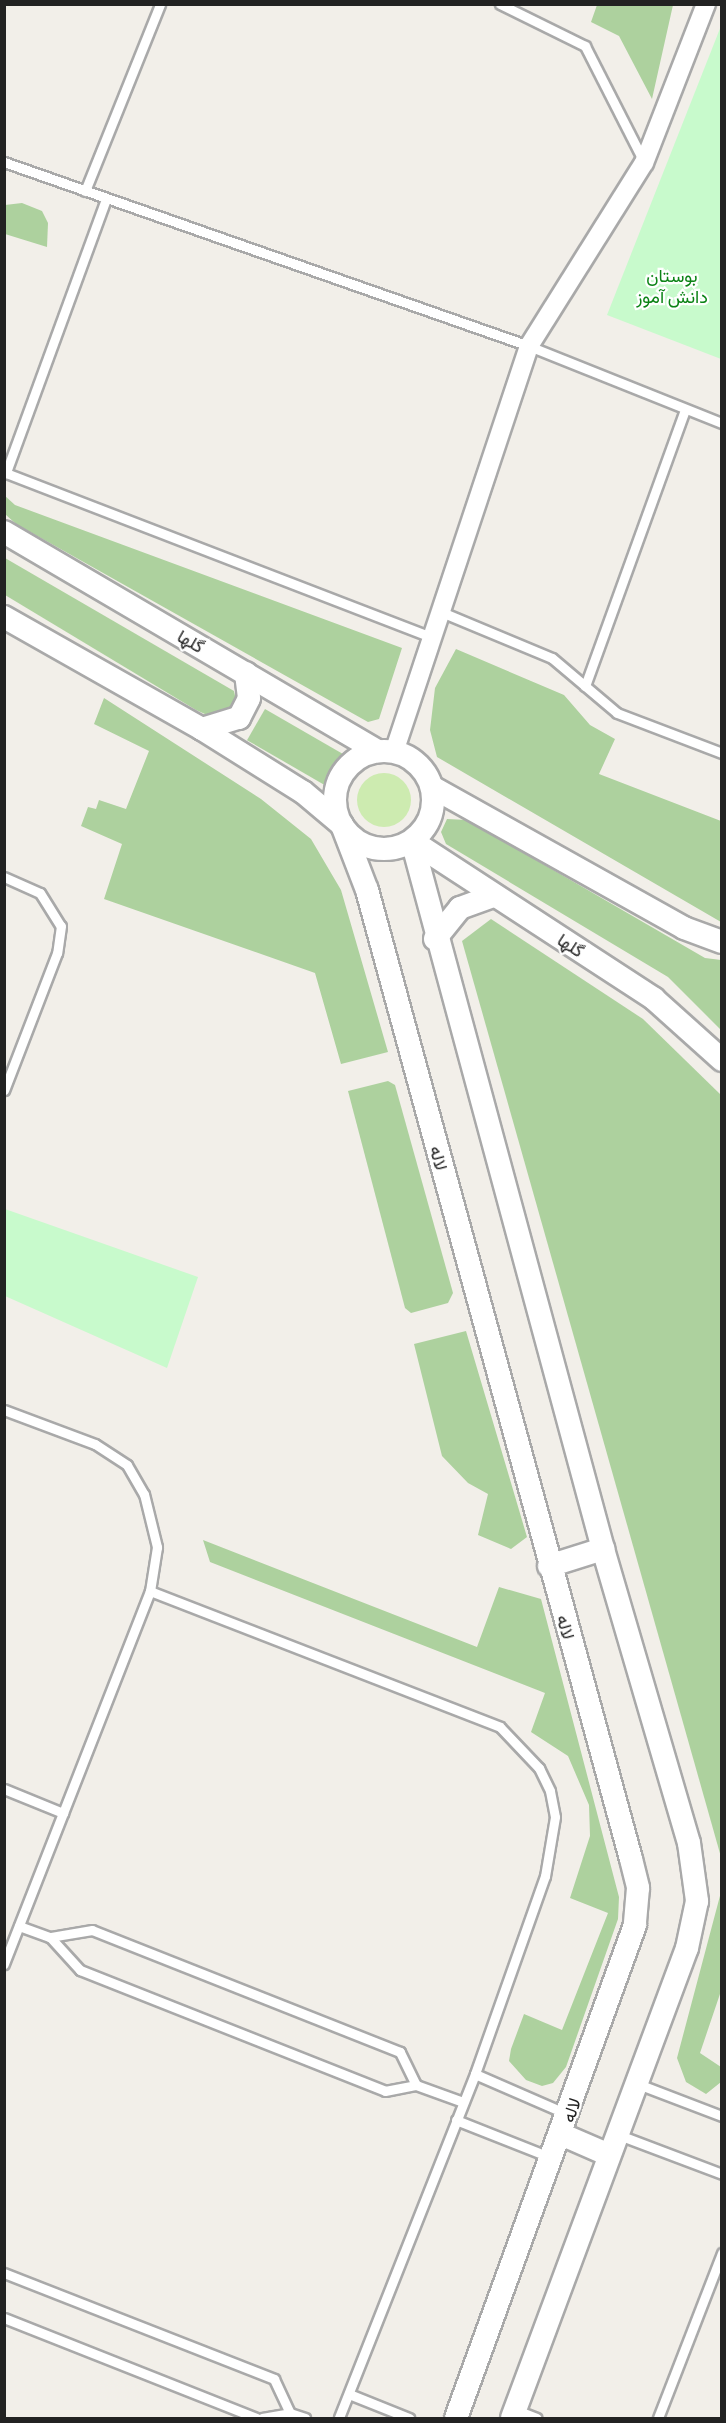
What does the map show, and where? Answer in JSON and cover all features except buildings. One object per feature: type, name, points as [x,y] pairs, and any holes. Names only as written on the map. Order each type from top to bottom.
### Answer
[{"type":"street","points":[[386,752],[432,637],[529,346],[645,163],[706,4]]},
{"type":"street","name":"گلها","points":[[4,532],[386,752]]},
{"type":"street","points":[[4,617],[202,729],[303,792],[342,825],[352,837],[381,849],[412,841],[431,817],[432,787]]},
{"type":"street","points":[[202,729],[239,718],[249,698],[246,673]]},
{"type":"street","points":[[342,825],[335,794],[340,778],[356,761],[386,752],[418,764],[432,787],[684,928],[722,942]]},
{"type":"street","name":"لاله","points":[[342,825],[367,890],[638,1888],[636,1925],[554,2158],[456,2418]]},
{"type":"street","points":[[412,841],[435,939],[603,1548],[689,1843],[696,1892],[687,1948],[514,2414]]},
{"type":"street","name":"گلها","points":[[412,841],[654,999],[722,1060]]},
{"type":"street","points":[[435,939],[460,908],[495,895]]},
{"type":"street","points":[[549,1566],[603,1548]]},
{"type":"street","points":[[566,2125],[614,2145]]},
{"type":"lane","points":[[85,191],[160,4]]},
{"type":"lane","points":[[500,4],[585,46],[645,163]]},
{"type":"lane","points":[[4,162],[529,346],[722,423]]},
{"type":"lane","points":[[106,199],[6,473],[432,637]]},
{"type":"lane","points":[[585,686],[685,409]]},
{"type":"lane","points":[[439,611],[552,658],[617,713],[722,753]]},
{"type":"lane","points":[[4,877],[40,893],[61,926],[57,953],[4,1090]]},
{"type":"lane","points":[[4,1410],[94,1444],[136,1474],[157,1547],[150,1591],[4,1964]]},
{"type":"lane","points":[[150,1591],[474,1714],[500,1727],[539,1768],[555,1817],[554,1842],[464,2102],[339,2418]]},
{"type":"lane","points":[[4,1789],[63,1813]]},
{"type":"lane","points":[[19,1926],[50,1937],[80,1970],[385,2091],[416,2085],[464,2102]]},
{"type":"lane","points":[[50,1937],[92,1930],[400,2052],[416,2085]]},
{"type":"lane","points":[[474,2074],[566,2125]]},
{"type":"lane","points":[[638,2084],[722,2116]]},
{"type":"lane","points":[[456,2120],[554,2158]]},
{"type":"lane","points":[[614,2145],[722,2174]]},
{"type":"lane","points":[[658,2418],[722,2253]]},
{"type":"lane","points":[[4,2273],[274,2379],[290,2413]]},
{"type":"lane","points":[[4,2318],[257,2418]]},
{"type":"lane","points":[[349,2394],[409,2418]]},
{"type":"lane","points":[[262,2418],[290,2413],[305,2418]]},
{"type":"lane","points":[[514,2414],[537,2418]]},
{"type":"green space","points":[[597,5],[673,5],[652,99],[619,36],[591,22]]},
{"type":"green space","name":"بوستان دانش آموز","points":[[721,26],[721,359],[607,315]]},
{"type":"green space","points":[[22,203],[42,211],[48,223],[47,247],[5,234],[5,205]]},
{"type":"green space","points":[[4,495],[15,505],[402,648],[379,719],[368,722],[16,524],[5,514]]},
{"type":"green space","points":[[5,558],[234,691],[237,705],[216,719],[196,710],[5,595]]},
{"type":"green space","points":[[456,649],[564,695],[590,725],[615,739],[599,774],[721,821],[721,922],[437,757],[430,730],[435,688]]},
{"type":"green space","points":[[104,698],[261,799],[311,839],[341,890],[388,1052],[341,1064],[315,973],[104,899],[122,844],[81,826],[88,807],[96,809],[99,800],[126,809],[149,751],[94,724]]},
{"type":"green space","points":[[265,709],[345,755],[327,786],[247,740]]},
{"type":"green space","points":[[384,773],[394,775],[403,781],[409,790],[411,800],[409,810],[403,819],[394,825],[384,827],[374,825],[365,819],[359,810],[357,800],[359,790],[365,781],[374,775]]},
{"type":"green space","points":[[447,819],[467,820],[705,958],[721,960],[721,1030],[668,977],[446,844],[441,832]]},
{"type":"green space","points":[[491,919],[643,1019],[721,1095],[721,1857],[462,941]]},
{"type":"green space","points":[[388,1081],[395,1085],[453,1293],[448,1303],[411,1313],[405,1308],[348,1091]]},
{"type":"green space","points":[[5,1209],[198,1277],[167,1368],[5,1296]]},
{"type":"green space","points":[[466,1331],[527,1537],[511,1549],[478,1535],[488,1494],[468,1483],[442,1456],[414,1344]]},
{"type":"green space","points":[[203,1540],[477,1647],[499,1587],[541,1599],[619,1897],[618,1919],[566,2067],[553,2083],[542,2086],[526,2080],[509,2061],[511,2049],[524,2014],[562,2030],[608,1913],[570,1898],[590,1836],[589,1805],[568,1756],[531,1732],[545,1693],[210,1562]]},
{"type":"green space","points":[[721,1892],[721,1991],[700,2053],[721,2067],[721,2082],[706,2094],[686,2082],[677,2058]]}]
